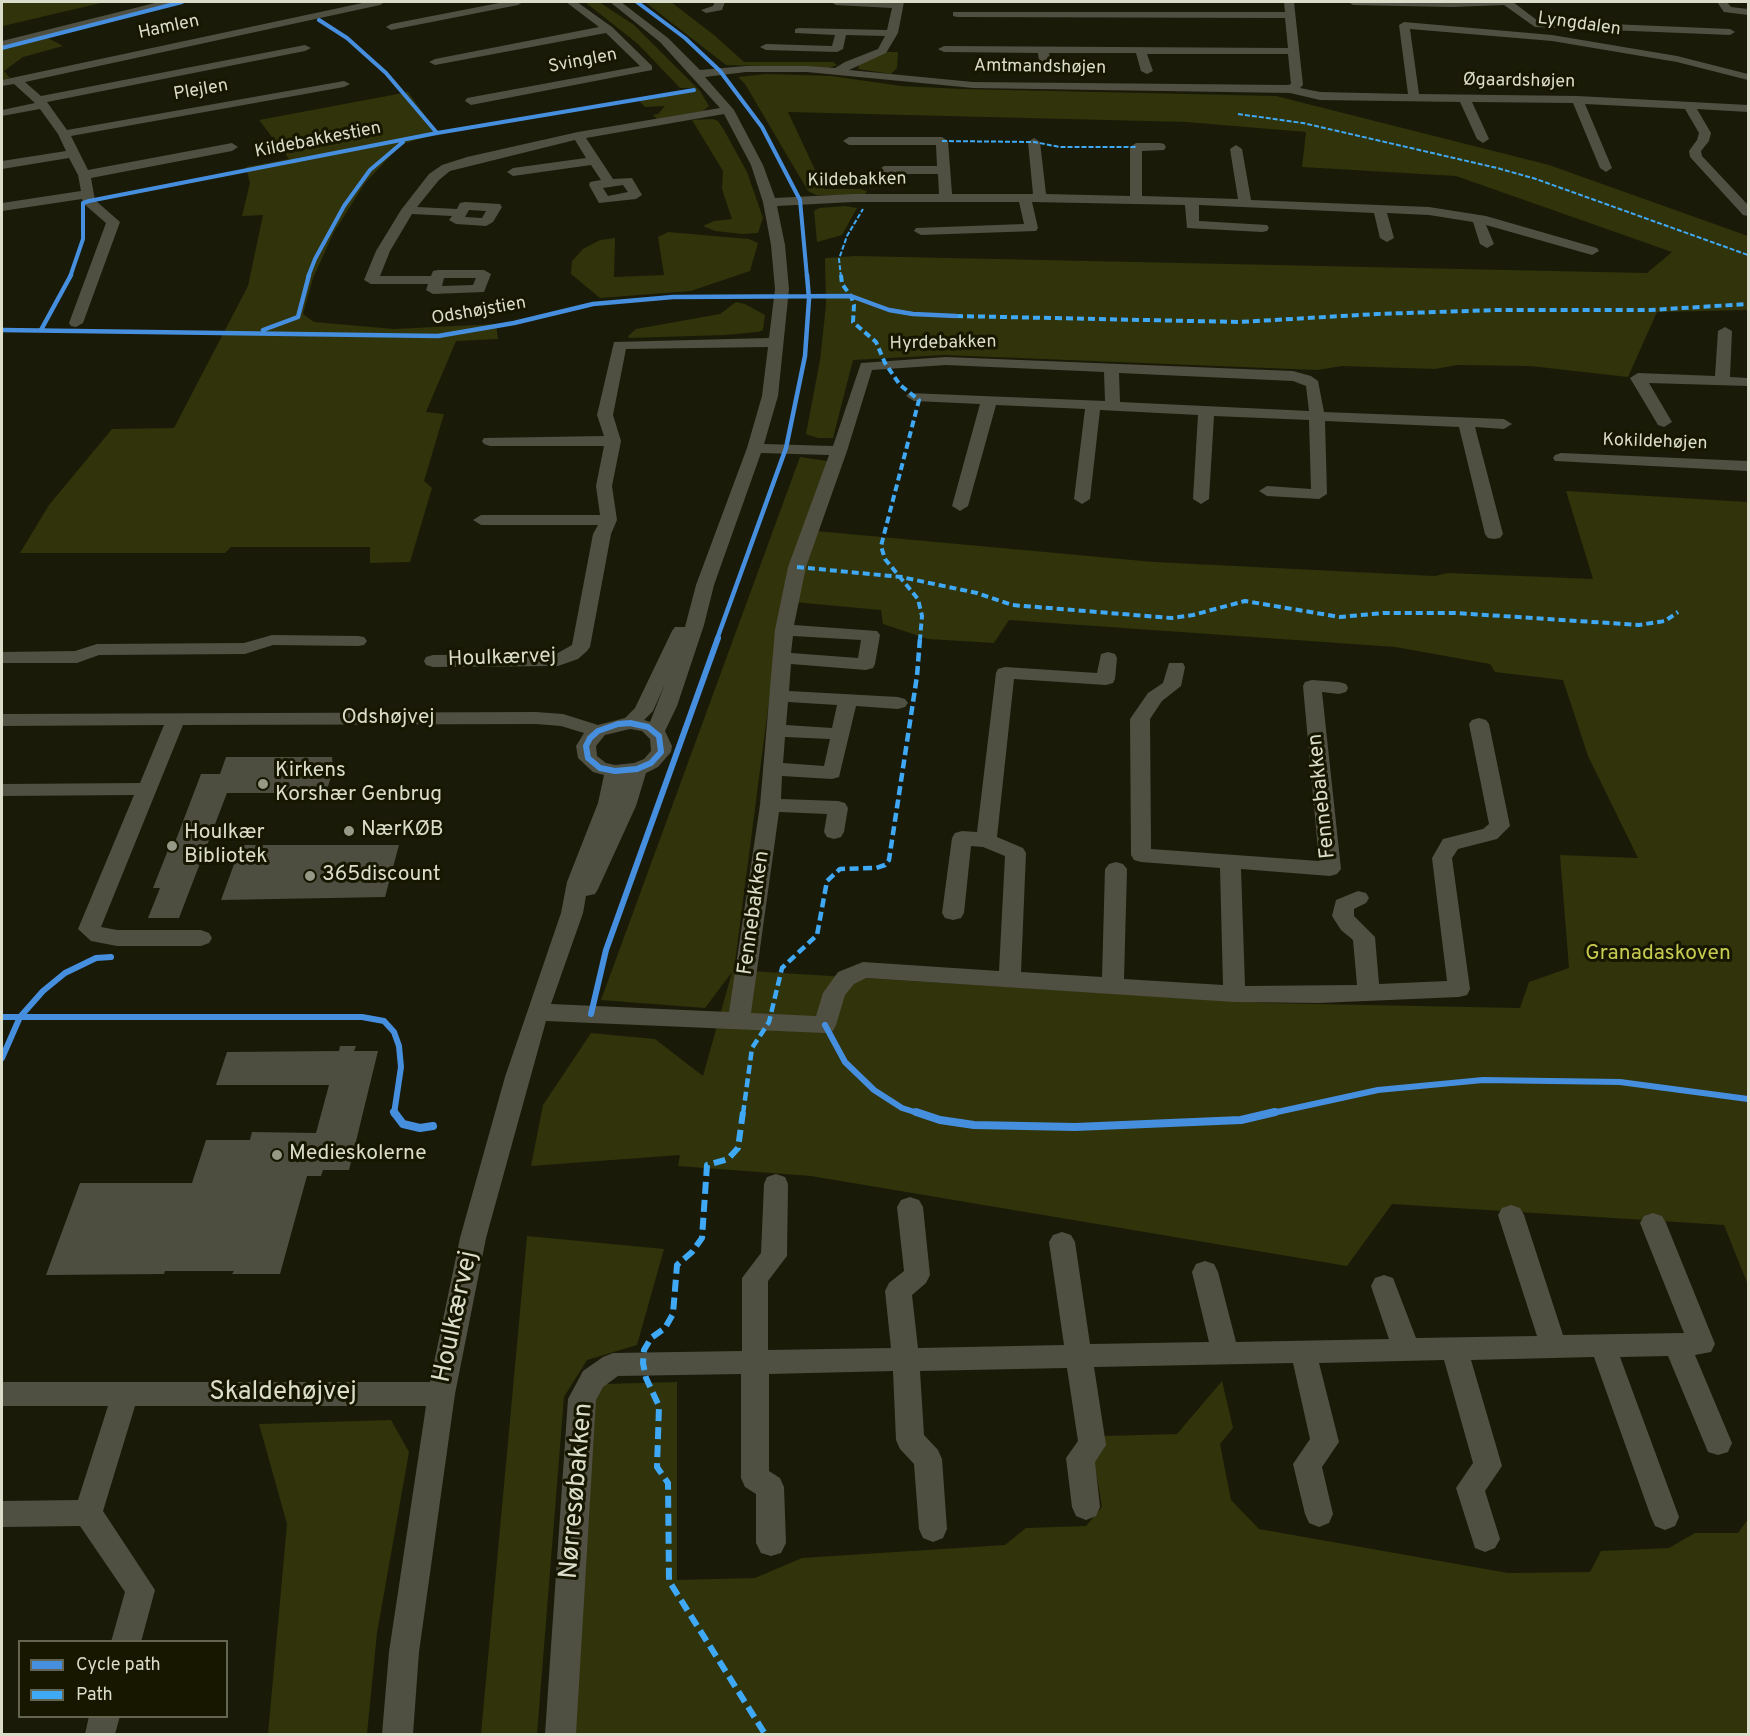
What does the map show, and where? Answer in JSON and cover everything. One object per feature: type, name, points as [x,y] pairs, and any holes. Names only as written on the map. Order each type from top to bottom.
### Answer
[{"type":"street","points":[[2,44],[170,2]]},
{"type":"street","name":"Hamlen","points":[[2,83],[380,2]]},
{"type":"street","points":[[391,27],[518,2]]},
{"type":"street","name":"Svinglen","points":[[471,101],[648,68],[608,29],[571,2]]},
{"type":"street","points":[[615,2],[664,40],[728,110],[757,165],[770,202],[778,245],[782,289],[770,396],[755,448],[705,585],[695,625],[667,706],[655,732]]},
{"type":"street","points":[[706,10],[718,8],[720,2]]},
{"type":"street","points":[[836,2],[899,3],[892,33],[882,51],[849,64],[839,71]]},
{"type":"street","points":[[1289,2],[1297,85],[1290,89]]},
{"type":"street","points":[[1353,2],[1452,4],[1502,2]]},
{"type":"street","points":[[1507,2],[1535,24],[1730,32]]},
{"type":"street","points":[[1722,2],[1728,10],[1749,12]]},
{"type":"street","points":[[957,14],[1289,15]]},
{"type":"street","name":"Lyngdalen","points":[[1414,98],[1404,25],[1541,37],[1596,45],[1677,58],[1749,77]]},
{"type":"street","name":"Svinglen","points":[[435,62],[608,29]]},
{"type":"street","points":[[799,31],[892,33]]},
{"type":"street","points":[[766,47],[837,49],[841,32]]},
{"type":"street","name":"Plejlen","points":[[2,112],[305,48]]},
{"type":"street","points":[[944,50],[1141,51],[1238,56],[1294,51]]},
{"type":"street","points":[[1043,51],[1046,69]]},
{"type":"street","points":[[1141,51],[1147,71]]},
{"type":"street","name":"Amtmandshøjen","points":[[697,74],[775,68],[839,71],[973,85],[1290,89]]},
{"type":"street","points":[[16,80],[41,102],[64,134],[84,175],[88,198],[113,222],[76,323]]},
{"type":"street","name":"Plejlen","points":[[64,134],[344,84]]},
{"type":"street","name":"Øgaardshøjen","points":[[1290,89],[1320,96],[1577,100],[1749,108]]},
{"type":"street","points":[[1465,99],[1483,139]]},
{"type":"street","points":[[1577,100],[1606,168]]},
{"type":"street","points":[[1689,105],[1705,133],[1703,141],[1695,151],[1696,157],[1749,212]]},
{"type":"street","points":[[436,280],[370,280],[383,251],[408,210],[434,177],[451,166],[578,136],[728,110]]},
{"type":"street","points":[[578,136],[609,183]]},
{"type":"street","name":"Kildebakken","points":[[849,141],[942,141],[946,198]]},
{"type":"street","points":[[1034,142],[1040,198]]},
{"type":"street","points":[[84,175],[232,147]]},
{"type":"street","points":[[1136,200],[1136,147],[1160,147]]},
{"type":"street","points":[[1236,149],[1245,203]]},
{"type":"street","points":[[2,165],[75,153]]},
{"type":"street","points":[[513,172],[594,161]]},
{"type":"street","name":"Kildebakken","points":[[884,170],[944,170]]},
{"type":"street","points":[[2,207],[88,198]]},
{"type":"street","name":"Kildebakken","points":[[770,202],[853,198],[1040,198],[1379,208],[1429,211],[1481,219],[1592,251]]},
{"type":"street","points":[[921,231],[1031,228],[1025,198]]},
{"type":"street","points":[[1192,201],[1192,225],[1262,228]]},
{"type":"street","points":[[1379,208],[1387,238]]},
{"type":"street","points":[[408,210],[461,213]]},
{"type":"street","points":[[1481,219],[1479,224],[1487,244]]},
{"type":"street","points":[[1722,381],[1725,331]]},
{"type":"street","name":"Houlkærvej","points":[[433,661],[558,660],[571,655],[581,647],[602,534],[609,520],[604,486],[612,441],[605,416],[619,345],[777,342]]},
{"type":"street","name":"Hyrdebakken","points":[[797,567],[839,451],[866,366],[946,361],[1299,377],[1312,384],[1317,416],[1319,494],[1267,491]]},
{"type":"street","points":[[1111,367],[1113,407]]},
{"type":"street","name":"Kokildehøjen","points":[[1664,422],[1638,378],[1749,381]]},
{"type":"street","points":[[914,396],[1504,424]]},
{"type":"street","points":[[960,506],[989,400]]},
{"type":"street","points":[[1082,499],[1093,406]]},
{"type":"street","points":[[1201,499],[1206,411]]},
{"type":"street","points":[[1466,423],[1494,534]]},
{"type":"street","points":[[490,441],[612,441]]},
{"type":"street","points":[[755,448],[839,451]]},
{"type":"street","name":"Kokildehøjen","points":[[1561,458],[1749,466]]},
{"type":"street","points":[[480,520],[609,520]]},
{"type":"street","name":"Fennebakken","points":[[739,1021],[770,805],[784,630],[797,567]]},
{"type":"street","points":[[630,723],[643,711],[705,585]]},
{"type":"street","points":[[781,658],[866,664],[871,635],[784,630]]},
{"type":"street","points":[[2,658],[77,657],[97,650],[245,648],[272,640],[358,641]]},
{"type":"street","points":[[986,840],[1005,673],[1106,679],[1108,658]]},
{"type":"street","name":"Fennebakken","points":[[1176,667],[1172,686],[1155,697],[1140,719],[1141,855],[1330,869],[1312,686],[1340,688]]},
{"type":"street","points":[[778,696],[898,703]]},
{"type":"street","points":[[773,769],[832,773],[849,700]]},
{"type":"street","name":"Odshøjvej","points":[[2,720],[536,718],[563,720],[598,731]]},
{"type":"street","points":[[176,719],[145,789],[135,821],[89,929],[99,936],[117,938],[201,938]]},
{"type":"street","points":[[630,723],[655,732],[662,741],[661,752],[651,763],[637,769],[615,771],[593,764],[585,752],[590,738],[598,731],[618,724],[630,723]]},
{"type":"street","points":[[537,1012],[825,1024],[834,993],[846,978],[862,970],[1234,993],[1319,995],[1459,989],[1442,858],[1450,844],[1490,834],[1500,826],[1479,724]]},
{"type":"street","points":[[776,731],[841,735]]},
{"type":"street","name":"Houlkærvej","points":[[572,912],[591,883],[626,806],[637,769]]},
{"type":"street","name":"Houlkærvej","points":[[397,1734],[404,1652],[441,1394],[473,1238],[537,1012],[572,912],[578,882],[608,803],[615,771]]},
{"type":"street","points":[[2,790],[145,789]]},
{"type":"street","points":[[770,805],[838,808],[834,832]]},
{"type":"street","points":[[952,913],[962,838],[986,840],[1016,853],[1010,979]]},
{"type":"street","points":[[1230,862],[1234,993]]},
{"type":"street","points":[[1113,986],[1116,869]]},
{"type":"street","points":[[1358,898],[1344,905],[1343,916],[1349,925],[1364,937],[1369,993]]},
{"type":"street","points":[[771,1543],[770,1487],[754,1478],[755,1278],[774,1256],[776,1184]]},
{"type":"street","points":[[910,1207],[917,1275],[898,1291],[906,1358],[910,1440],[928,1459],[933,1529]]},
{"type":"street","points":[[1510,1215],[1554,1347]]},
{"type":"street","name":"Nørresøbakken","points":[[560,1734],[582,1399],[593,1379],[613,1365],[1702,1344],[1653,1223]]},
{"type":"street","points":[[1062,1242],[1092,1445],[1080,1458],[1086,1507]]},
{"type":"street","points":[[1205,1272],[1225,1353]]},
{"type":"street","points":[[1384,1286],[1406,1349]]},
{"type":"street","points":[[1677,1345],[1718,1443]]},
{"type":"street","points":[[1603,1346],[1665,1517]]},
{"type":"street","points":[[1454,1348],[1488,1466],[1470,1488],[1485,1539]]},
{"type":"street","points":[[1303,1351],[1325,1442],[1307,1464],[1319,1514]]},
{"type":"street","points":[[88,1513],[125,1394]]},
{"type":"street","name":"Skaldehøjvej","points":[[2,1395],[441,1394]]},
{"type":"street","points":[[2,1514],[88,1513]]},
{"type":"street","points":[[88,1513],[140,1590],[126,1640]]},
{"type":"street","points":[[100,1734],[104,1718]]},
{"type":"green space","points":[[2,2],[105,2],[3,26]]},
{"type":"green space","points":[[585,2],[599,2],[634,25],[700,91],[709,106],[703,111],[657,119],[653,115],[658,114],[665,106],[645,107],[639,101],[696,91],[693,88],[680,88],[638,44]]},
{"type":"green space","points":[[645,2],[671,2],[714,35],[744,62],[833,62],[837,65],[829,68],[726,65]]},
{"type":"green space","points":[[48,38],[63,46],[23,57],[4,71],[10,78],[2,80],[2,50]]},
{"type":"green space","points":[[887,52],[898,52],[897,68],[891,74],[858,69],[860,63]]},
{"type":"green space","points":[[766,74],[831,76],[901,86],[962,89],[1276,96],[1549,165],[1748,236],[1748,310],[1657,312],[1628,377],[1530,366],[1457,365],[1435,369],[1342,366],[1317,370],[944,355],[853,360],[833,438],[818,438],[806,434],[820,360],[826,305],[825,258],[856,256],[1647,273],[1672,252],[1456,176],[1302,167],[1306,132],[1186,122],[788,112],[824,189],[867,191],[865,195],[816,195],[808,191],[745,84],[738,77]]},
{"type":"green space","points":[[408,92],[438,134],[405,143],[365,183],[334,232],[313,278],[303,314],[314,322],[394,329],[496,324],[498,339],[456,341],[426,412],[444,414],[424,481],[432,488],[410,562],[370,563],[370,547],[231,547],[225,553],[20,553],[49,505],[112,429],[174,428],[248,286],[263,215],[242,216],[250,183],[246,167],[289,159],[259,120]]},
{"type":"green space","points":[[713,119],[718,121],[724,130],[747,172],[763,218],[758,233],[715,231],[703,226],[714,221],[732,219],[722,189],[723,171],[692,120]]},
{"type":"green space","points":[[845,206],[857,208],[842,235],[817,242],[814,211],[819,208]]},
{"type":"green space","points":[[668,232],[749,239],[758,243],[750,271],[691,291],[600,298],[571,274],[572,261],[583,249],[600,240],[615,238],[614,277],[664,275],[658,237]]},
{"type":"green space","points":[[736,302],[745,304],[765,315],[763,330],[725,335],[629,338],[628,336],[636,329],[720,314]]},
{"type":"green space","name":"Granadaskoven","points":[[800,457],[827,461],[805,530],[1154,562],[1435,576],[1448,573],[1593,579],[1566,491],[1748,502],[1748,1285],[1724,1225],[1392,1204],[1347,1266],[811,1176],[678,1166],[680,1155],[531,1166],[543,1105],[591,1033],[655,1039],[703,1076],[732,972],[705,1008],[601,1000]],"holes":[[[782,601],[881,610],[883,624],[928,639],[994,643],[1009,620],[1395,647],[1490,664],[1495,672],[1563,680],[1588,756],[1638,858],[1560,855],[1569,968],[1529,982],[1520,1008],[1265,1003],[734,970]]]},
{"type":"green space","points":[[527,1236],[664,1249],[637,1345],[587,1360],[564,1397],[537,1734],[481,1734]]},
{"type":"green space","points":[[1222,1381],[1233,1428],[1220,1444],[1231,1500],[1259,1529],[1508,1573],[1590,1572],[1601,1551],[1669,1548],[1695,1533],[1738,1533],[1748,1519],[1748,1734],[572,1734],[588,1412],[604,1384],[677,1382],[677,1580],[755,1578],[802,1558],[1005,1545],[1026,1528],[1086,1526],[1102,1507],[1093,1454],[1103,1436],[1177,1434]]},
{"type":"green space","points":[[391,1420],[409,1452],[377,1633],[367,1734],[268,1734],[287,1524],[259,1424]]},
{"type":"building","points":[[226,757],[332,757],[333,770],[326,793],[227,793],[179,918],[148,918],[160,888],[153,888],[170,845],[174,845],[201,774],[220,774]]},
{"type":"building","name":"365discount","points":[[241,845],[399,845],[385,897],[221,900]]},
{"type":"building","name":"Medieskolerne","points":[[340,1046],[356,1046],[354,1051],[378,1051],[349,1170],[323,1170],[321,1176],[307,1176],[280,1274],[165,1271],[164,1274],[46,1275],[80,1183],[192,1183],[206,1140],[250,1140],[252,1132],[316,1133],[329,1085],[216,1085],[227,1052],[339,1051]]},
{"type":"marked path","points":[[1238,114],[1303,123],[1497,168],[1536,179],[1748,255]]},
{"type":"marked path","points":[[942,141],[1034,142],[1060,147],[1136,147]]},
{"type":"marked path","points":[[765,1734],[669,1581],[668,1483],[657,1467],[659,1406],[646,1378],[643,1363],[644,1350],[651,1338],[665,1328],[673,1314],[677,1265],[692,1252],[702,1238],[707,1165],[728,1159],[738,1148],[752,1048],[769,1022],[782,968],[817,935],[827,881],[832,874],[848,867],[876,868],[885,865],[889,860],[917,676],[922,616],[918,599],[885,559],[881,546],[919,400],[900,385],[885,363],[876,342],[853,322],[854,305],[851,296],[842,284],[839,259],[847,236],[863,209]]},
{"type":"marked path","points":[[956,316],[1239,322],[1377,314],[1495,310],[1650,310],[1748,304]]},
{"type":"marked path","points":[[797,567],[901,577],[977,593],[1012,605],[1171,618],[1193,615],[1245,601],[1340,617],[1383,613],[1456,613],[1639,625],[1665,621],[1678,612]]},
{"type":"cycle path","points":[[2,48],[182,2]]},
{"type":"cycle path","points":[[591,1014],[606,950],[786,448],[805,356],[809,299],[800,200],[762,127],[720,71],[685,38],[637,2]]},
{"type":"cycle path","points":[[319,20],[347,38],[386,73],[437,133]]},
{"type":"cycle path","name":"Kildebakkestien","points":[[41,330],[69,281],[83,239],[83,203],[437,133],[694,90]]},
{"type":"cycle path","points":[[263,330],[298,317],[306,282],[315,259],[344,206],[370,170],[403,142]]},
{"type":"cycle path","name":"Odshøjstien","points":[[2,330],[438,336],[514,323],[593,304],[673,297],[851,296],[889,310],[913,314],[956,316]]},
{"type":"cycle path","points":[[630,723],[648,727],[659,736],[661,752],[651,763],[637,769],[615,771],[600,768],[588,758],[586,746],[590,738],[598,731],[618,724],[630,723]]},
{"type":"cycle path","points":[[2,1058],[20,1017],[43,991],[65,973],[96,958],[111,957]]},
{"type":"cycle path","points":[[2,1017],[362,1017],[384,1021],[394,1032],[399,1046],[401,1067],[394,1114],[403,1124],[420,1128],[433,1126]]},
{"type":"cycle path","points":[[825,1025],[845,1062],[874,1090],[902,1108],[940,1120],[974,1125],[1075,1127],[1241,1120],[1378,1090],[1483,1080],[1620,1082],[1748,1099]]},
{"type":"place","name":"Kirkens Korshær Genbrug","points":[[263,784]]},
{"type":"place","name":"NærKØB","points":[[349,831]]},
{"type":"place","name":"Houlkær Bibliotek","points":[[172,846]]},
{"type":"place","name":"365discount","points":[[310,876]]},
{"type":"place","name":"Medieskolerne","points":[[277,1155]]}]
